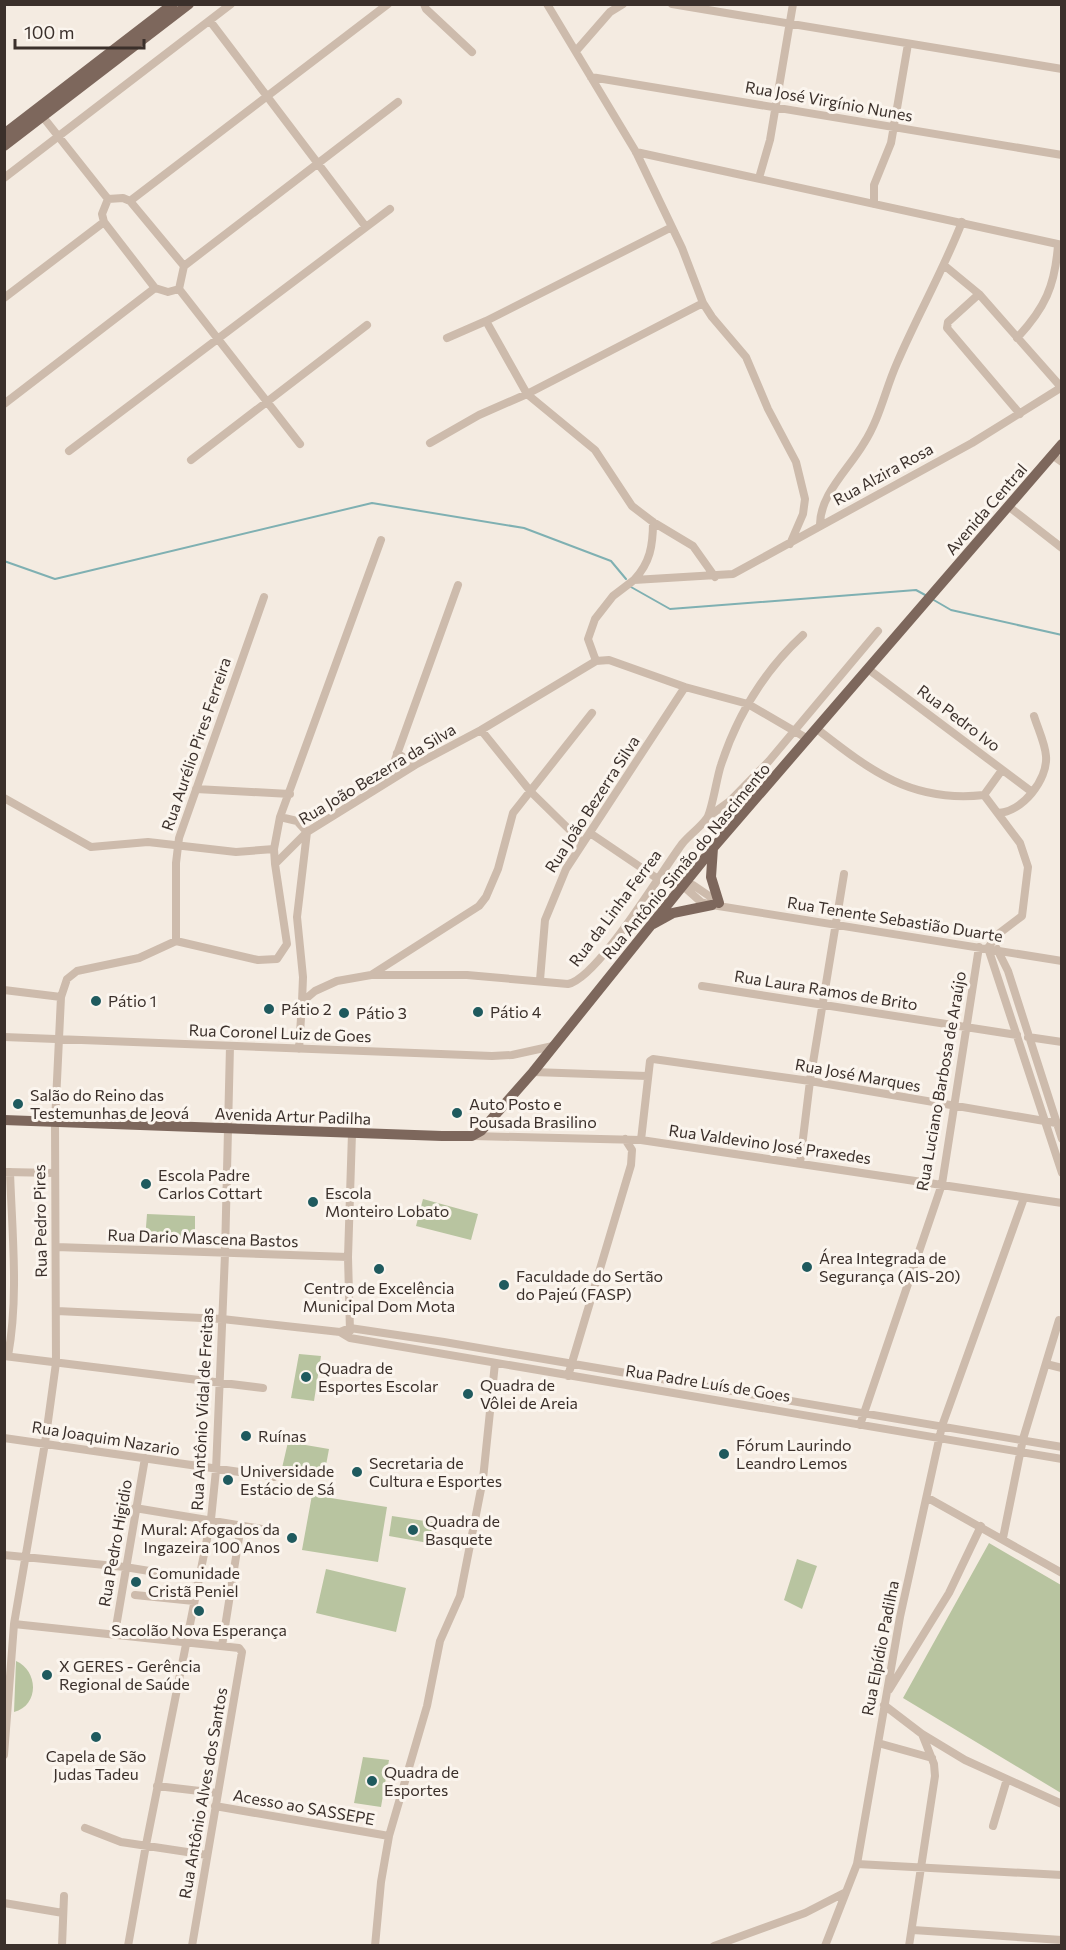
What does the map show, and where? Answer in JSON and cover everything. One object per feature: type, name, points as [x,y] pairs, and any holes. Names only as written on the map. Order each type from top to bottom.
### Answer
[{"type":"main road","points":[[4,134],[173,4]]},
{"type":"main road","points":[[4,146],[189,4]]},
{"type":"main road","name":"Avenida Central","points":[[924,605],[1062,444]]},
{"type":"main road","name":"Rua Antônio Simão do Nascimento","points":[[472,1136],[488,1125],[713,848],[924,605]]},
{"type":"main road","points":[[650,926],[673,914],[718,905],[711,877],[713,848]]},
{"type":"main road","name":"Avenida Artur Padilha","points":[[4,1120],[472,1136]]},
{"type":"street","points":[[4,178],[231,4]]},
{"type":"street","points":[[130,201],[388,4]]},
{"type":"street","points":[[424,4],[426,9],[472,52]]},
{"type":"street","points":[[547,4],[636,152],[672,227],[703,303],[746,357],[768,409],[796,462],[805,499],[803,514],[790,544]]},
{"type":"street","points":[[576,51],[610,12],[623,4]]},
{"type":"street","points":[[672,4],[1062,69]]},
{"type":"street","points":[[759,178],[768,147],[793,4]]},
{"type":"street","points":[[210,21],[266,98],[366,227]]},
{"type":"street","points":[[874,204],[873,185],[888,153],[908,44]]},
{"type":"street","name":"Rua José Virgínio Nunes","points":[[591,77],[1062,155]]},
{"type":"street","points":[[179,289],[184,266],[398,102]]},
{"type":"street","points":[[43,117],[108,199]]},
{"type":"street","points":[[636,152],[1060,245],[1050,294],[1043,308],[1017,338]]},
{"type":"street","points":[[108,199],[123,198],[130,201],[184,266]]},
{"type":"street","points":[[108,199],[102,214],[104,222],[155,288],[168,292],[179,289]]},
{"type":"street","points":[[69,451],[390,209]]},
{"type":"street","points":[[4,297],[104,222]]},
{"type":"street","points":[[820,526],[822,507],[877,419],[895,366],[945,266],[962,222]]},
{"type":"street","points":[[447,338],[486,321],[672,227]]},
{"type":"street","points":[[945,266],[980,294],[1061,387]]},
{"type":"street","points":[[4,404],[155,288]]},
{"type":"street","points":[[179,289],[300,444]]},
{"type":"street","points":[[980,294],[948,322],[947,328],[1020,414]]},
{"type":"street","points":[[430,443],[479,415],[527,394],[703,303]]},
{"type":"street","points":[[486,321],[527,394],[595,450],[622,494],[652,522],[693,546],[715,577]]},
{"type":"street","points":[[191,460],[367,325]]},
{"type":"street","name":"Rua Alzira Rosa","points":[[634,580],[715,577],[734,574],[1020,414],[1061,387]]},
{"type":"street","points":[[1052,455],[1062,462]]},
{"type":"street","points":[[1008,506],[1062,548]]},
{"type":"street","points":[[596,661],[588,639],[594,619],[613,596],[642,571],[651,551],[652,522]]},
{"type":"street","points":[[5,990],[60,997],[67,979],[80,970],[139,958],[176,941],[258,960],[269,961],[281,956],[285,950],[286,937],[274,849],[280,817],[291,794],[381,540]]},
{"type":"street","points":[[387,782],[458,585]]},
{"type":"street","name":"Rua Aurélio Pires Ferreira","points":[[176,941],[178,846],[264,597]]},
{"type":"street","name":"Rua da Linha Ferrea","points":[[302,1002],[315,991],[337,981],[371,975],[467,975],[568,984],[581,979],[684,842],[708,817],[746,786],[878,631]]},
{"type":"street","points":[[708,817],[721,764],[748,704],[776,662],[803,635]]},
{"type":"street","name":"Rua João Bezerra da Silva","points":[[275,864],[307,831],[415,765],[481,730],[596,661],[609,660],[685,687]]},
{"type":"street","name":"Rua Pedro Ivo","points":[[868,669],[1032,792]]},
{"type":"street","points":[[685,687],[748,704],[808,739]]},
{"type":"street","name":"Rua João Bezerra Silva","points":[[540,980],[545,920],[553,895],[583,843],[685,687]]},
{"type":"street","points":[[371,975],[479,906],[490,888],[504,852],[510,818],[592,712]]},
{"type":"street","points":[[999,813],[1016,809],[1032,792],[1046,767],[1046,757],[1034,716]]},
{"type":"street","points":[[817,729],[867,768],[897,784],[947,796],[984,795]]},
{"type":"street","points":[[481,730],[531,792],[583,843]]},
{"type":"street","points":[[398,753],[415,765]]},
{"type":"street","points":[[984,795],[1002,770]]},
{"type":"street","points":[[196,789],[291,794]]},
{"type":"street","points":[[984,795],[1020,843],[1028,867],[1022,916],[986,946],[1062,1173]]},
{"type":"street","points":[[4,798],[91,847],[148,842],[236,852],[274,849]]},
{"type":"street","points":[[280,817],[297,821],[307,831],[297,917],[303,977],[299,1049]]},
{"type":"street","points":[[590,832],[658,879]]},
{"type":"street","points":[[800,1162],[810,1082],[844,874]]},
{"type":"street","name":"Rua Tenente Sebastião Duarte","points":[[682,885],[701,902],[837,926],[986,946],[1062,961]]},
{"type":"street","name":"Rua Luciano Barbosa de Araújo","points":[[860,1425],[942,1185],[966,1026],[986,946]]},
{"type":"street","points":[[998,950],[1006,967],[1062,1139]]},
{"type":"street","name":"Rua Laura Ramos de Brito","points":[[702,986],[1017,1035]]},
{"type":"street","name":"Rua Pedro Pires","points":[[4,1755],[8,1638],[14,1624],[27,1557],[56,1363],[54,1173],[60,997]]},
{"type":"street","name":"Rua Coronel Luiz de Goes","points":[[4,1037],[492,1056],[512,1055],[553,1046]]},
{"type":"street","points":[[1028,1037],[1062,1042]]},
{"type":"street","name":"Rua Antônio Vidal de Freitas","points":[[128,1946],[185,1642],[211,1519],[220,1382],[230,1046]]},
{"type":"street","name":"Rua José Marques","points":[[646,1076],[650,1061],[653,1059],[810,1082],[1059,1124]]},
{"type":"street","points":[[533,1072],[646,1076],[641,1140]]},
{"type":"street","points":[[57,1311],[222,1319],[350,1333],[348,1257],[352,1133]]},
{"type":"street","name":"Rua Valdevino José Praxedes","points":[[472,1136],[641,1140],[1062,1203]]},
{"type":"street","points":[[568,1376],[570,1363],[631,1165],[632,1150],[625,1139]]},
{"type":"street","points":[[54,1173],[7,1172],[14,1273],[13,1317],[6,1356],[263,1388]]},
{"type":"street","name":"Rua Elpídio Padilha","points":[[825,1946],[857,1864],[910,1568],[928,1498],[942,1426],[1024,1198]]},
{"type":"street","name":"Rua Dario Mascena Bastos","points":[[56,1247],[348,1257]]},
{"type":"street","points":[[1003,1538],[1023,1439],[1059,1320]]},
{"type":"street","name":"Rua Padre Luís de Goes","points":[[350,1333],[570,1363],[1062,1447]]},
{"type":"street","name":"Rua Padre Luís de Goes","points":[[350,1333],[568,1376],[1062,1459]]},
{"type":"street","points":[[375,1946],[389,1836],[427,1706],[441,1641],[460,1596],[483,1479],[495,1363]]},
{"type":"street","points":[[1046,1364],[1062,1368]]},
{"type":"street","name":"Rua Joaquim Nazario","points":[[4,1438],[274,1477]]},
{"type":"street","name":"Rua Pedro Higidio","points":[[115,1633],[145,1458]]},
{"type":"street","points":[[928,1498],[1062,1573]]},
{"type":"street","points":[[135,1508],[262,1529]]},
{"type":"street","points":[[14,1624],[222,1646],[242,1525]]},
{"type":"street","points":[[887,1693],[949,1593],[981,1527]]},
{"type":"street","points":[[4,1555],[125,1567],[198,1579]]},
{"type":"street","points":[[135,1595],[194,1602]]},
{"type":"street","name":"Rua Antônio Alves dos Santos","points":[[192,1946],[217,1793],[243,1656],[239,1648],[222,1646]]},
{"type":"street","points":[[884,1705],[922,1734],[965,1760],[1062,1804]]},
{"type":"street","points":[[909,1946],[934,1776],[932,1758],[922,1734]]},
{"type":"street","points":[[878,1743],[932,1758]]},
{"type":"street","points":[[993,1826],[1008,1779]]},
{"type":"street","points":[[158,1786],[217,1793]]},
{"type":"street","name":"Acesso ao SASSEPE","points":[[215,1806],[389,1836]]},
{"type":"street","points":[[85,1828],[113,1840],[207,1855]]},
{"type":"street","points":[[857,1864],[922,1869],[1006,1870],[1062,1875]]},
{"type":"street","points":[[714,1946],[805,1913],[844,1893]]},
{"type":"street","points":[[62,1946],[64,1896]]},
{"type":"street","points":[[4,1903],[63,1913]]},
{"type":"street","points":[[913,1930],[1062,1940]]},
{"type":"green space","points":[[423,1199],[478,1214],[471,1240],[416,1226]]},
{"type":"green space","points":[[147,1214],[195,1216],[195,1241],[145,1240]]},
{"type":"green space","name":"Quadra de Esportes Escolar","points":[[299,1354],[321,1356],[314,1401],[291,1398]]},
{"type":"green space","points":[[288,1442],[329,1449],[324,1476],[282,1468]]},
{"type":"green space","points":[[312,1495],[387,1507],[378,1562],[302,1550]]},
{"type":"green space","name":"Quadra de Basquete","points":[[392,1516],[438,1523],[434,1544],[389,1536]]},
{"type":"green space","points":[[989,1543],[1061,1585],[1061,1793],[903,1698]]},
{"type":"green space","points":[[797,1559],[817,1566],[802,1609],[784,1600]]},
{"type":"green space","points":[[326,1569],[406,1588],[396,1632],[316,1613]]},
{"type":"green space","points":[[16,1661],[29,1672],[33,1688],[28,1703],[14,1712]]},
{"type":"green space","name":"Quadra de Esportes","points":[[363,1757],[389,1760],[381,1807],[354,1803]]},
{"type":"waterway","points":[[4,561],[55,579],[372,503],[524,528],[611,561],[626,579]]},
{"type":"waterway","points":[[631,587],[670,609],[916,590],[927,596]]},
{"type":"waterway","points":[[932,599],[951,610],[1062,635]]},
{"type":"place","name":"Pátio 1","points":[[96,1001]]},
{"type":"place","name":"Pátio 2","points":[[269,1009]]},
{"type":"place","name":"Pátio 4","points":[[478,1012]]},
{"type":"place","name":"Pátio 3","points":[[344,1013]]},
{"type":"place","name":"Salão do Reino das Testemunhas de Jeová","points":[[18,1104]]},
{"type":"place","name":"Auto Posto e Pousada Brasilino","points":[[457,1113]]},
{"type":"place","name":"Escola Padre Carlos Cottart","points":[[146,1184]]},
{"type":"place","name":"Escola Monteiro Lobato","points":[[313,1202]]},
{"type":"place","name":"Área Integrada de Segurança (AIS-20)","points":[[807,1267]]},
{"type":"place","name":"Centro de Excelência Municipal Dom Mota","points":[[379,1269]]},
{"type":"place","name":"Faculdade do Sertão do Pajeú (FASP)","points":[[504,1285]]},
{"type":"place","name":"Quadra de Esportes Escolar","points":[[306,1377]]},
{"type":"place","name":"Quadra de Vôlei de Areia","points":[[468,1394]]},
{"type":"place","name":"Ruínas","points":[[246,1436]]},
{"type":"place","name":"Fórum Laurindo Leandro Lemos","points":[[724,1454]]},
{"type":"place","name":"Secretaria de Cultura e Esportes","points":[[357,1472]]},
{"type":"place","name":"Universidade Estácio de Sá","points":[[228,1480]]},
{"type":"place","name":"Quadra de Basquete","points":[[413,1530]]},
{"type":"place","name":"Mural: Afogados da Ingazeira 100 Anos","points":[[292,1538]]},
{"type":"place","name":"Comunidade Cristã Peniel","points":[[136,1582]]},
{"type":"place","name":"Sacolão Nova Esperança","points":[[199,1611]]},
{"type":"place","name":"X GERES - Gerência Regional de Saúde","points":[[47,1675]]},
{"type":"place","name":"Capela de São Judas Tadeu","points":[[96,1737]]},
{"type":"place","name":"Quadra de Esportes","points":[[372,1781]]}]
